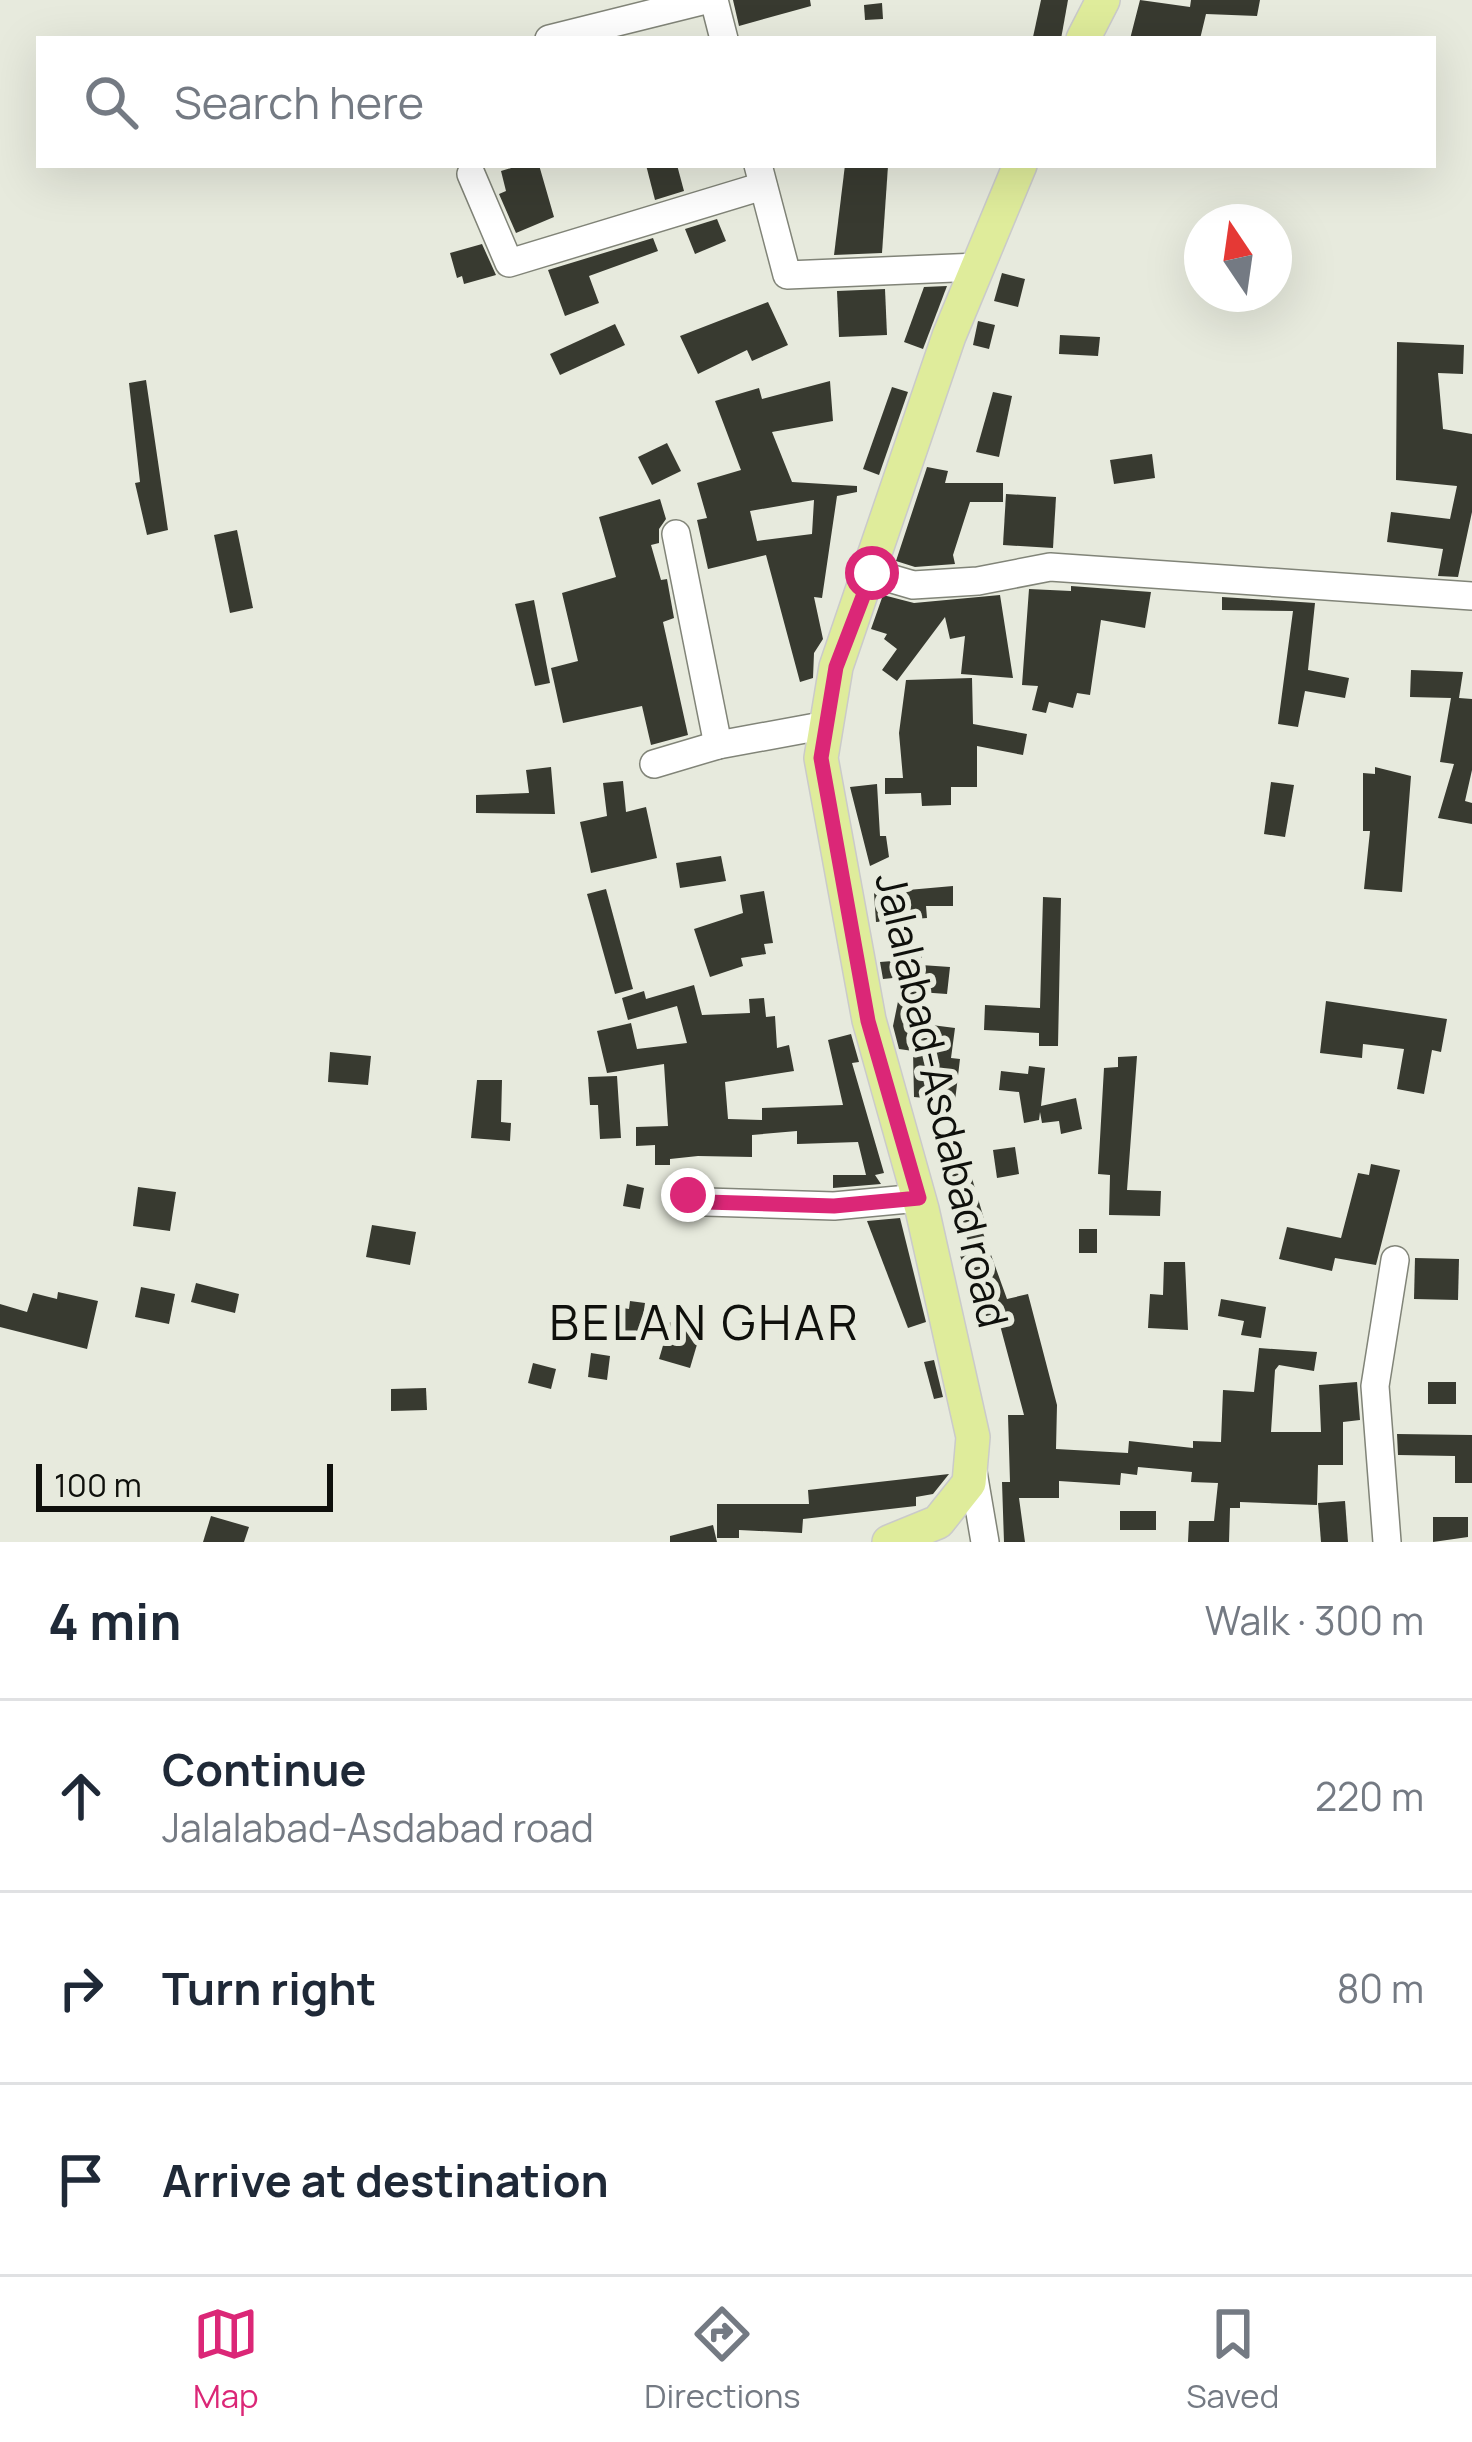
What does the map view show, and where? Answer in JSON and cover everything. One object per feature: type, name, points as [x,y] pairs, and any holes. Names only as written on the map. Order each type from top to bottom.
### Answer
[{"type":"main road","points":[[1085,36],[1103,0]]},
{"type":"main road","name":"Jalalabad-Asdabad road","points":[[971,1462],[973,1437],[919,1198],[868,1021],[821,758],[836,667],[872,573],[949,336],[1019,168]]},
{"type":"main road","points":[[889,1542],[938,1522],[969,1483],[971,1462]]},
{"type":"street","points":[[561,36],[710,0],[723,36]]},
{"type":"street","points":[[471,174],[509,262],[761,176],[787,275],[978,268]]},
{"type":"street","points":[[676,534],[718,746]]},
{"type":"street","points":[[872,573],[913,585],[978,581],[1050,566],[1472,596]]},
{"type":"street","points":[[654,764],[827,724]]},
{"type":"street","points":[[688,1195],[706,1202],[834,1206],[919,1198]]},
{"type":"street","points":[[1387,1542],[1375,1386],[1395,1260]]},
{"type":"street","points":[[971,1462],[985,1542]]},
{"type":"building","points":[[733,0],[810,0],[811,6],[739,26]]},
{"type":"building","points":[[1041,0],[1068,0],[1062,36],[1033,36]]},
{"type":"building","points":[[1140,0],[1190,7],[1191,0],[1260,0],[1257,16],[1206,14],[1201,36],[1131,36]]},
{"type":"building","points":[[882,3],[883,19],[865,20],[864,5]]},
{"type":"building","points":[[540,168],[554,217],[516,233],[499,194],[506,191],[501,171]]},
{"type":"building","points":[[647,168],[678,168],[684,191],[655,200]]},
{"type":"building","points":[[845,168],[888,168],[882,253],[834,255]]},
{"type":"building","points":[[717,219],[726,241],[695,254],[685,229]]},
{"type":"building","points":[[653,238],[658,251],[589,276],[599,303],[565,316],[548,270]]},
{"type":"building","points":[[482,244],[496,275],[464,284],[462,276],[457,278],[450,253]]},
{"type":"building","points":[[1002,273],[1025,279],[1018,307],[994,301]]},
{"type":"building","points":[[947,286],[923,349],[904,342],[924,287]]},
{"type":"building","points":[[885,289],[887,335],[839,337],[837,291]]},
{"type":"building","points":[[768,302],[788,345],[752,361],[747,350],[698,374],[680,336]]},
{"type":"building","points":[[978,321],[995,325],[989,349],[973,345]]},
{"type":"building","points":[[615,324],[625,345],[560,375],[550,354]]},
{"type":"building","points":[[1060,335],[1100,337],[1098,356],[1059,354]]},
{"type":"building","points":[[1397,342],[1464,345],[1463,374],[1438,373],[1443,429],[1472,434],[1472,512],[1458,577],[1438,576],[1443,549],[1387,542],[1391,512],[1450,519],[1457,486],[1396,480]]},
{"type":"building","points":[[146,380],[168,530],[147,535],[135,483],[140,482],[129,383]]},
{"type":"building","points":[[830,381],[833,421],[772,432],[792,482],[857,486],[857,492],[837,496],[822,598],[814,597],[823,639],[814,653],[813,678],[800,682],[766,555],[708,569],[697,520],[707,518],[697,483],[741,470],[715,401],[759,388],[762,399]],"holes":[[[814,500],[812,534],[757,541],[750,511]]]},
{"type":"building","points":[[892,387],[908,392],[879,475],[863,469]]},
{"type":"building","points":[[993,392],[1012,396],[999,457],[976,452]]},
{"type":"building","points":[[667,443],[681,471],[652,485],[638,457]]},
{"type":"building","points":[[1152,454],[1155,478],[1114,484],[1110,460]]},
{"type":"building","points":[[927,467],[948,471],[945,483],[1003,483],[1003,502],[970,502],[953,555],[955,564],[915,567],[896,561]]},
{"type":"building","points":[[1006,494],[1056,497],[1053,548],[1003,545]]},
{"type":"building","points":[[660,499],[666,519],[659,529],[659,543],[651,545],[661,580],[667,579],[674,618],[663,622],[688,735],[651,745],[642,706],[563,723],[551,668],[578,661],[562,593],[616,577],[599,517]]},
{"type":"building","points":[[237,530],[253,608],[230,613],[214,535]]},
{"type":"building","points":[[1071,586],[1151,592],[1145,628],[1101,620],[1090,695],[1077,693],[1073,708],[1049,702],[1046,713],[1032,710],[1038,686],[1022,685],[1029,589],[1071,591]]},
{"type":"building","points":[[883,595],[914,603],[1000,595],[1013,678],[961,674],[965,636],[950,639],[945,617],[897,681],[882,670],[897,649],[884,639],[887,634],[871,629]]},
{"type":"building","points":[[1222,597],[1315,603],[1308,670],[1349,678],[1345,698],[1305,691],[1298,727],[1278,724],[1293,611],[1222,610]]},
{"type":"building","points":[[534,600],[550,683],[535,686],[515,604]]},
{"type":"building","points":[[1411,670],[1463,672],[1459,698],[1472,699],[1472,770],[1465,801],[1472,803],[1472,824],[1438,818],[1454,764],[1440,762],[1451,698],[1410,697]]},
{"type":"building","points":[[972,678],[973,724],[1027,734],[1023,755],[977,746],[977,787],[951,787],[951,805],[922,806],[921,793],[885,794],[885,778],[903,778],[899,733],[906,680]]},
{"type":"building","points":[[551,767],[555,814],[476,813],[476,795],[529,793],[526,770]]},
{"type":"building","points":[[1375,767],[1411,776],[1402,892],[1364,889],[1370,831],[1363,831],[1363,773],[1375,774]]},
{"type":"building","points":[[623,781],[626,812],[646,807],[657,858],[591,873],[580,822],[607,816],[603,783]]},
{"type":"building","points":[[1271,782],[1294,785],[1285,837],[1264,834]]},
{"type":"building","points":[[877,784],[880,836],[886,836],[889,857],[870,866],[850,787]]},
{"type":"building","points":[[721,856],[726,881],[680,888],[676,863]]},
{"type":"building","points":[[953,886],[953,906],[926,906],[927,918],[876,922],[874,893]]},
{"type":"building","points":[[606,889],[633,989],[615,994],[587,894]]},
{"type":"building","points":[[764,891],[773,943],[764,944],[766,954],[741,958],[743,966],[710,977],[694,929],[743,913],[740,895]]},
{"type":"building","points":[[1043,897],[1061,898],[1058,1046],[1039,1046],[1039,1033],[984,1030],[985,1005],[1040,1008]]},
{"type":"building","points":[[905,951],[922,952],[921,965],[950,967],[947,994],[919,992],[916,1023],[955,1028],[951,1058],[960,1059],[955,1101],[914,1097],[913,1051],[899,1049],[893,1026],[903,977],[883,979],[880,962],[905,960]]},
{"type":"building","points":[[694,985],[702,1015],[750,1013],[749,999],[764,998],[766,1017],[775,1016],[777,1048],[789,1045],[794,1071],[725,1082],[728,1119],[762,1120],[762,1108],[843,1105],[828,1040],[851,1034],[859,1062],[852,1063],[884,1173],[875,1175],[881,1184],[833,1188],[833,1175],[866,1175],[858,1142],[797,1144],[797,1131],[752,1135],[752,1157],[698,1156],[670,1159],[670,1165],[655,1165],[655,1145],[636,1146],[636,1127],[668,1126],[664,1064],[607,1073],[597,1031],[631,1023],[637,1049],[687,1043],[677,1006],[628,1020],[622,998],[644,991],[646,999]]},
{"type":"building","points":[[1326,1001],[1447,1019],[1441,1052],[1432,1050],[1424,1094],[1397,1089],[1404,1049],[1363,1044],[1362,1058],[1320,1053]]},
{"type":"building","points":[[330,1052],[371,1056],[368,1085],[328,1082]]},
{"type":"building","points":[[1137,1056],[1127,1190],[1161,1191],[1160,1216],[1109,1215],[1110,1175],[1098,1174],[1104,1068],[1118,1067],[1118,1057]]},
{"type":"building","points":[[1029,1066],[1045,1068],[1041,1106],[1076,1098],[1082,1129],[1061,1134],[1059,1121],[1042,1123],[1040,1112],[1039,1120],[1024,1123],[1019,1092],[999,1090],[1001,1071],[1028,1074]]},
{"type":"building","points":[[617,1076],[621,1138],[600,1139],[598,1105],[590,1105],[588,1077]]},
{"type":"building","points":[[477,1080],[502,1080],[501,1122],[511,1123],[510,1141],[471,1138]]},
{"type":"building","points":[[1015,1147],[1019,1174],[997,1178],[993,1150]]},
{"type":"building","points":[[963,1148],[987,1229],[982,1230],[1007,1299],[1028,1294],[1057,1405],[1056,1449],[1128,1453],[1129,1441],[1193,1448],[1193,1441],[1221,1442],[1223,1390],[1254,1392],[1259,1348],[1317,1352],[1314,1371],[1279,1365],[1275,1370],[1271,1432],[1321,1432],[1319,1385],[1357,1382],[1360,1420],[1343,1422],[1343,1465],[1318,1465],[1317,1505],[1240,1502],[1240,1508],[1230,1508],[1229,1542],[1188,1542],[1189,1521],[1214,1521],[1218,1483],[1191,1482],[1192,1472],[1138,1467],[1137,1475],[1121,1473],[1120,1485],[1059,1481],[1059,1498],[1019,1498],[1025,1542],[1004,1542],[1002,1482],[1010,1482],[1008,1415],[1024,1415],[997,1314],[986,1316],[983,1303],[978,1305],[959,1253],[970,1249],[942,1154]]},
{"type":"building","points":[[1371,1164],[1400,1170],[1376,1265],[1335,1258],[1332,1271],[1279,1259],[1287,1227],[1341,1238],[1358,1173],[1369,1175]]},
{"type":"building","points":[[627,1184],[644,1188],[640,1209],[623,1206]]},
{"type":"building","points":[[138,1187],[176,1192],[170,1231],[133,1226]]},
{"type":"building","points":[[900,1218],[926,1322],[908,1328],[867,1221]]},
{"type":"building","points":[[372,1225],[416,1232],[410,1265],[366,1257]]},
{"type":"building","points":[[1079,1229],[1097,1229],[1097,1253],[1079,1253]]},
{"type":"building","points":[[1415,1258],[1459,1259],[1458,1300],[1414,1299]]},
{"type":"building","points":[[1164,1262],[1185,1262],[1188,1330],[1148,1328],[1150,1294],[1163,1295]]},
{"type":"building","points":[[196,1283],[239,1294],[235,1313],[191,1302]]},
{"type":"building","points":[[141,1287],[175,1294],[169,1324],[135,1317]]},
{"type":"building","points":[[58,1292],[98,1301],[87,1349],[0,1327],[0,1304],[27,1312],[33,1293],[57,1299]]},
{"type":"building","points":[[1221,1299],[1266,1307],[1261,1338],[1241,1335],[1244,1321],[1218,1316]]},
{"type":"building","points":[[630,1301],[645,1303],[640,1336],[618,1333],[623,1308],[629,1309]]},
{"type":"building","points":[[757,1316],[761,1334],[743,1338],[739,1320]]},
{"type":"building","points":[[670,1322],[701,1331],[690,1368],[659,1359]]},
{"type":"building","points":[[591,1353],[610,1356],[607,1380],[588,1377]]},
{"type":"building","points":[[934,1360],[943,1397],[934,1399],[924,1362]]},
{"type":"building","points":[[533,1363],[556,1369],[551,1389],[528,1383]]},
{"type":"building","points":[[1428,1382],[1456,1382],[1456,1404],[1428,1404]]},
{"type":"building","points":[[426,1388],[427,1410],[391,1411],[391,1389]]},
{"type":"building","points":[[1397,1434],[1472,1435],[1472,1483],[1455,1483],[1455,1456],[1398,1455]]},
{"type":"building","points":[[949,1474],[933,1494],[916,1497],[916,1506],[803,1519],[802,1533],[739,1530],[739,1538],[717,1538],[717,1504],[809,1504],[808,1490]]},
{"type":"building","points":[[1345,1501],[1348,1542],[1321,1542],[1318,1503]]},
{"type":"building","points":[[1120,1511],[1156,1511],[1156,1530],[1120,1530]]},
{"type":"building","points":[[211,1516],[249,1527],[244,1542],[203,1542]]},
{"type":"building","points":[[1433,1517],[1468,1517],[1468,1537],[1433,1542]]},
{"type":"building","points":[[713,1525],[717,1542],[670,1542],[670,1536]]},
{"type":"district","name":"BELAN GHAR","points":[[705,1323]]},
{"type":"route","points":[[688,1195],[706,1202],[834,1206],[919,1198],[868,1021],[821,758],[836,667],[872,573]]}]
